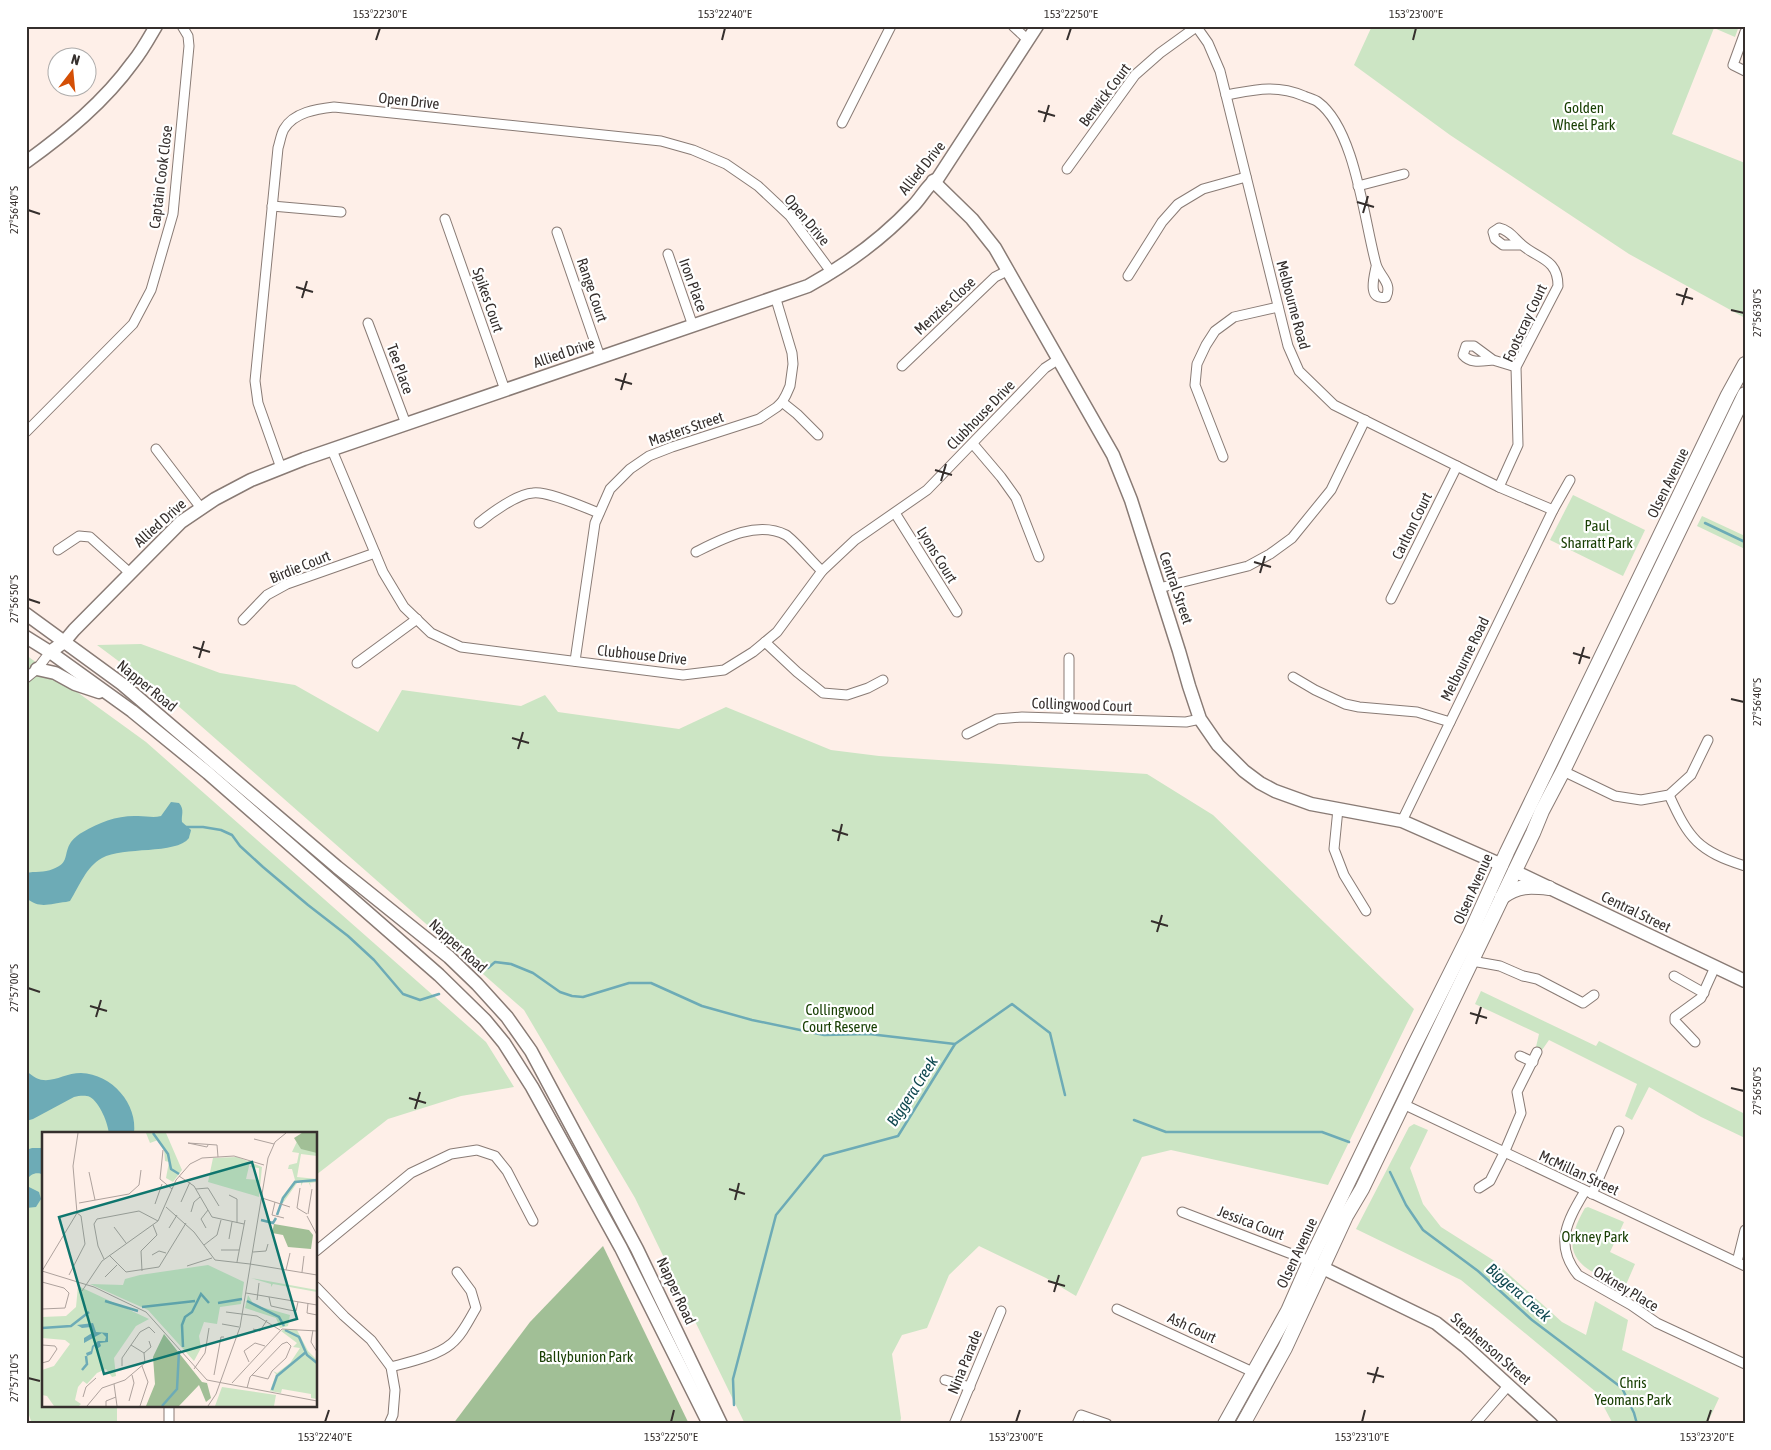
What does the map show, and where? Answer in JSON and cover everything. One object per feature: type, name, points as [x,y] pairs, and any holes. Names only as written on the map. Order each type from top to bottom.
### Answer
[{"type":"main road","name":"Olsen Avenue","points":[[1225,1424],[1288,1311],[1407,1059],[1470,934],[1508,868],[1728,395],[1745,364]]},
{"type":"main road","name":"Olsen Avenue","points":[[1243,1424],[1285,1348],[1346,1216],[1362,1189],[1472,961],[1502,897],[1508,868],[1533,833],[1745,394]]},
{"type":"main road","points":[[1502,897],[1514,889],[1523,886],[1549,888]]},
{"type":"street","points":[[26,162],[61,137],[100,101],[133,62],[156,26]]},
{"type":"street","name":"Captain Cook Close","points":[[26,432],[133,324],[152,290],[173,214],[189,46],[188,36],[182,26]]},
{"type":"street","points":[[842,124],[891,26]]},
{"type":"street","points":[[1013,26],[1028,40]]},
{"type":"street","name":"Allied Drive","points":[[50,652],[64,642],[181,522],[201,508],[252,480],[406,424],[808,286],[832,273],[888,229],[913,206],[933,181],[938,178],[1037,26]]},
{"type":"street","name":"Melbourne Road","points":[[1196,26],[1208,43],[1217,64],[1288,346],[1299,371],[1334,405],[1499,487],[1553,510]]},
{"type":"street","name":"Berwick Court","points":[[1067,169],[1135,75],[1196,26]]},
{"type":"street","points":[[1745,32],[1733,62],[1734,66],[1745,71]]},
{"type":"street","points":[[1226,95],[1270,88],[1292,91],[1317,101],[1334,118],[1345,141],[1358,186],[1376,267]]},
{"type":"street","name":"Open Drive","points":[[281,468],[258,403],[254,381],[278,148],[284,128],[297,117],[314,109],[334,107],[661,140],[693,150],[726,164],[758,186],[790,216],[832,273]]},
{"type":"street","points":[[1358,186],[1404,174]]},
{"type":"street","points":[[1128,276],[1162,222],[1178,204],[1203,189],[1246,177]]},
{"type":"street","name":"Central Street","points":[[933,181],[986,234],[1009,270],[1113,455],[1131,500],[1200,719],[1230,758],[1260,783],[1292,798],[1311,804],[1402,821],[1508,868],[1745,981]]},
{"type":"street","points":[[272,206],[341,212]]},
{"type":"street","name":"Spikes Court","points":[[445,219],[505,390]]},
{"type":"street","name":"Range Court","points":[[557,232],[600,357]]},
{"type":"street","name":"Footscray Court","points":[[1499,487],[1518,445],[1516,367],[1558,286],[1556,271],[1547,260],[1521,245]]},
{"type":"street","name":"Iron Place","points":[[668,254],[693,326]]},
{"type":"street","name":"Menzies Close","points":[[902,366],[996,278],[1009,270]]},
{"type":"street","points":[[775,296],[792,352],[793,364],[790,386],[782,402],[818,435]]},
{"type":"street","points":[[1223,457],[1195,385],[1197,364],[1206,344],[1215,331],[1234,316],[1278,307]]},
{"type":"street","name":"Tee Place","points":[[368,323],[406,424]]},
{"type":"street","name":"Clubhouse Drive","points":[[332,450],[383,572],[404,606],[431,633],[461,647],[683,675],[724,670],[753,652],[777,632],[822,571],[855,540],[927,490],[1045,368],[1059,360]]},
{"type":"street","points":[[1493,360],[1516,367]]},
{"type":"street","name":"Masters Street","points":[[575,661],[595,523],[610,489],[630,469],[650,456],[758,419],[782,402]]},
{"type":"street","points":[[1159,588],[1248,566],[1270,554],[1292,538],[1330,490],[1365,420]]},
{"type":"street","points":[[973,444],[1016,498],[1039,557]]},
{"type":"street","points":[[156,449],[201,508]]},
{"type":"street","name":"Carlton Court","points":[[1391,599],[1457,466]]},
{"type":"street","name":"Melbourne Road","points":[[1402,821],[1553,510],[1570,480]]},
{"type":"street","points":[[479,523],[514,500],[532,493],[548,495],[599,513]]},
{"type":"street","name":"Lyons Court","points":[[895,513],[957,612]]},
{"type":"street","points":[[696,552],[726,537],[768,530],[787,536],[822,571]]},
{"type":"street","points":[[58,550],[79,536],[90,537],[130,574]]},
{"type":"street","name":"Birdie Court","points":[[243,620],[267,595],[287,584],[375,553]]},
{"type":"street","name":"Napper Road","points":[[26,614],[140,699],[323,856],[461,968],[507,1017],[544,1073],[637,1248],[721,1424]]},
{"type":"street","points":[[357,663],[417,619]]},
{"type":"street","name":"Napper Road","points":[[26,637],[113,697],[208,773],[439,975],[485,1020],[504,1043],[532,1087],[622,1248],[709,1424]]},
{"type":"street","points":[[766,642],[797,672],[823,693],[847,695],[868,688],[883,680]]},
{"type":"street","points":[[26,678],[37,669],[50,652]]},
{"type":"street","points":[[1069,658],[1069,718]]},
{"type":"street","points":[[37,669],[55,673],[75,684],[113,697]]},
{"type":"street","points":[[1293,676],[1315,690],[1345,704],[1418,712],[1450,722]]},
{"type":"street","name":"Collingwood Court","points":[[967,734],[997,719],[1022,717],[1186,722],[1200,719]]},
{"type":"street","points":[[1563,772],[1615,796],[1641,800],[1669,795],[1690,775],[1708,740]]},
{"type":"street","points":[[1669,795],[1678,815],[1692,837],[1704,849],[1724,859],[1745,866]]},
{"type":"street","points":[[1338,808],[1334,849],[1344,875],[1366,911]]},
{"type":"street","points":[[1472,961],[1500,966],[1538,980],[1583,1003],[1594,995]]},
{"type":"street","points":[[1695,1042],[1675,1021],[1675,1017],[1694,1004],[1704,993],[1715,967]]},
{"type":"street","points":[[1674,976],[1704,993]]},
{"type":"street","points":[[1479,1188],[1490,1180],[1522,1113],[1518,1092],[1538,1052]]},
{"type":"street","points":[[1520,1056],[1532,1062]]},
{"type":"street","name":"McMillan Street","points":[[1403,1104],[1741,1264]]},
{"type":"street","name":"Orkney Place","points":[[1619,1131],[1588,1193],[1570,1217],[1564,1233],[1566,1257],[1571,1267],[1578,1275],[1631,1305],[1657,1323],[1745,1364]]},
{"type":"street","points":[[318,1249],[411,1173],[451,1154],[477,1150],[495,1156],[507,1171],[533,1221]]},
{"type":"street","name":"Jessica Court","points":[[1182,1212],[1310,1261],[1323,1268]]},
{"type":"street","points":[[1741,1264],[1745,1230]]},
{"type":"street","name":"Stephenson Street","points":[[1323,1268],[1436,1323],[1465,1346],[1551,1424]]},
{"type":"street","points":[[392,1366],[424,1358],[451,1344],[466,1326],[476,1308],[471,1292],[457,1272]]},
{"type":"street","points":[[318,1289],[344,1316],[372,1340],[392,1366],[396,1390],[393,1415],[389,1424]]},
{"type":"street","name":"Ash Court","points":[[1118,1309],[1255,1372]]},
{"type":"street","name":"Nina Parade","points":[[954,1424],[1001,1311]]},
{"type":"street","points":[[945,1380],[970,1387]]},
{"type":"street","points":[[1475,1424],[1508,1386]]},
{"type":"street","points":[[169,1408],[169,1423]]},
{"type":"street","points":[[1077,1424],[1081,1415],[1107,1424]]},
{"type":"green space","name":"Golden Wheel Park","points":[[1372,26],[1739,26],[1735,37],[1714,28],[1672,134],[1745,163],[1745,318],[1629,254],[1450,135],[1354,65]]},
{"type":"green space","name":"Paul Sharratt Park","points":[[1573,495],[1645,530],[1623,576],[1550,540]]},
{"type":"green space","points":[[1702,516],[1745,536],[1745,549],[1697,526]]},
{"type":"green space","name":"Collingwood Court Reserve","points":[[141,644],[220,673],[295,685],[378,732],[402,690],[521,706],[545,695],[558,712],[679,729],[726,707],[831,750],[879,756],[1147,774],[1213,815],[1414,1009],[1328,1185],[1171,1150],[1142,1157],[1076,1296],[1046,1278],[979,1246],[949,1275],[927,1328],[902,1335],[892,1354],[901,1418],[900,1424],[745,1424],[635,1198],[524,1010],[176,704],[97,645]]},
{"type":"green space","points":[[26,655],[146,742],[486,1042],[514,1087],[461,1096],[388,1119],[318,1173],[318,1132],[42,1132],[42,1408],[117,1408],[117,1424],[32,1424],[26,1406]]},
{"type":"green space","points":[[1481,991],[1596,1046],[1599,1041],[1745,1114],[1745,1138],[1701,1117],[1649,1087],[1632,1120],[1625,1116],[1637,1084],[1549,1040],[1542,1050],[1536,1047],[1539,1034],[1475,1004]]},
{"type":"green space","name":"Chris Yeomans Park","points":[[1414,1124],[1428,1130],[1410,1168],[1423,1204],[1441,1227],[1493,1260],[1562,1322],[1586,1335],[1595,1301],[1628,1320],[1622,1350],[1719,1398],[1707,1424],[1613,1424],[1596,1392],[1461,1280],[1356,1229],[1409,1127]]},
{"type":"green space","name":"Orkney Park","points":[[1588,1207],[1624,1222],[1610,1252],[1635,1264],[1625,1287],[1586,1268],[1574,1252],[1572,1242],[1576,1227],[1585,1208]]},
{"type":"green space","name":"Ballybunion Park","points":[[603,1246],[689,1424],[453,1424],[530,1322]]},
{"type":"water","points":[[171,802],[179,803],[182,810],[182,822],[191,830],[189,838],[182,843],[161,849],[111,854],[102,858],[87,871],[70,901],[41,905],[31,902],[26,898],[26,873],[46,871],[58,867],[64,861],[71,842],[80,834],[96,825],[116,818],[161,816]]},
{"type":"water","points":[[26,1070],[33,1076],[46,1080],[81,1073],[103,1079],[121,1093],[132,1112],[134,1132],[109,1132],[100,1108],[94,1100],[86,1096],[74,1097],[26,1121]]},
{"type":"water","points":[[42,1148],[42,1174],[34,1174],[27,1180],[29,1187],[39,1192],[41,1199],[36,1207],[26,1208],[26,1150]]},
{"type":"waterway","points":[[1705,523],[1745,542]]},
{"type":"waterway","points":[[185,827],[221,830],[232,835],[240,846],[263,867],[348,936],[374,960],[403,994],[420,1000],[439,994]]},
{"type":"waterway","points":[[488,968],[495,962],[511,964],[533,973],[560,992],[572,996],[583,997],[629,983],[651,983],[702,1006],[752,1020],[824,1035],[869,1034],[955,1044]]},
{"type":"waterway","name":"Biggera Creek","points":[[734,1405],[733,1379],[776,1215],[824,1156],[898,1136],[955,1044],[1012,1004],[1050,1033],[1065,1095]]},
{"type":"waterway","name":"Biggera Creek","points":[[1134,1120],[1166,1132],[1322,1132],[1349,1142]]},
{"type":"waterway","name":"Biggera Creek","points":[[1390,1172],[1406,1205],[1423,1230],[1478,1271],[1532,1320],[1622,1388],[1637,1424]]}]
